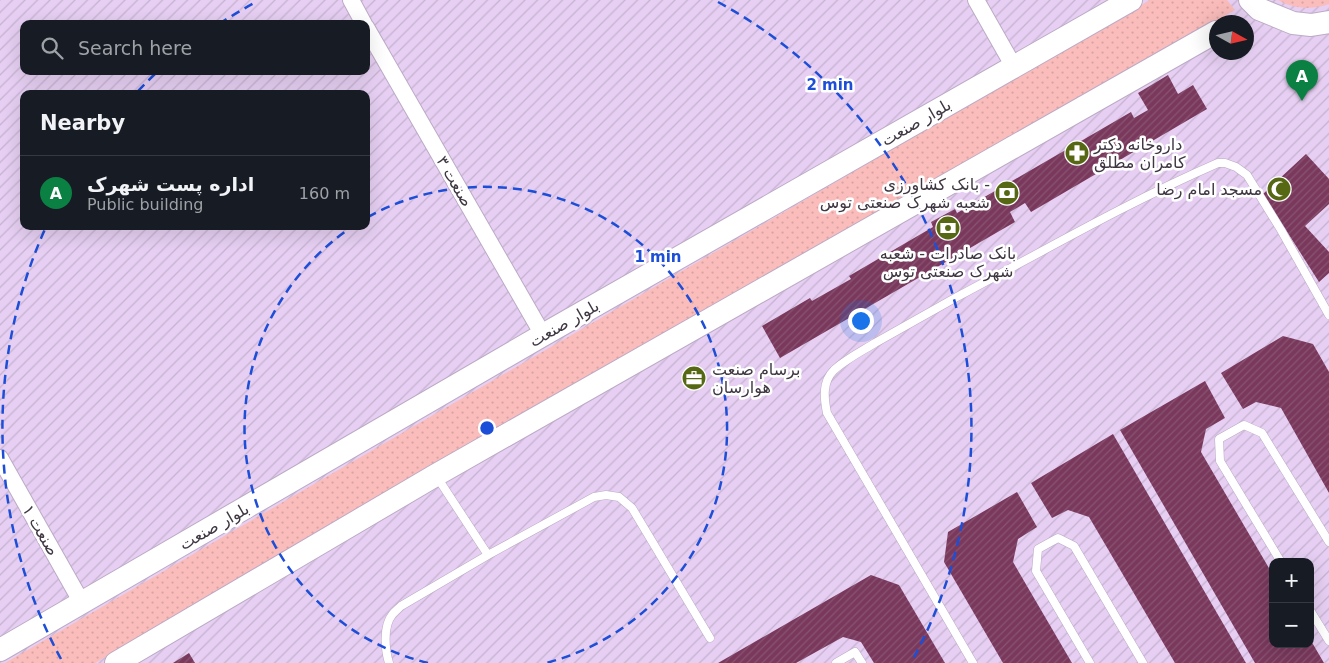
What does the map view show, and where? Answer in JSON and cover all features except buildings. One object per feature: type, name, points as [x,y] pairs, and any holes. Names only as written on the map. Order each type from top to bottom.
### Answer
[{"type":"street","name":"صنعت ۳","points":[[351,0],[362,20]]},
{"type":"street","points":[[976,0],[1014,66]]},
{"type":"street","name":"بلوار صنعت","points":[[0,650],[543,335],[1131,0]]},
{"type":"street","points":[[1250,0],[1259,9],[1292,23],[1320,23],[1329,41]]},
{"type":"street","points":[[1254,21],[1277,16]]},
{"type":"street","name":"صنعت ۳","points":[[370,34],[543,335]]},
{"type":"street","points":[[116,663],[436,475],[1209,36]]},
{"type":"street","name":"صنعت ۱","points":[[0,458],[82,603]]},
{"type":"lane","points":[[974,663],[827,412],[824,399],[826,383],[833,371],[852,357],[919,318],[1176,181],[1218,163],[1236,167],[1247,175],[1281,230],[1329,315]]},
{"type":"lane","points":[[1279,558],[1220,462],[1219,438],[1244,425],[1262,433],[1329,542]]},
{"type":"lane","points":[[436,475],[488,555]]},
{"type":"lane","points":[[389,663],[386,655],[386,633],[391,616],[401,606],[488,555],[594,497],[606,495],[619,497],[632,508],[710,638]]},
{"type":"lane","points":[[1090,663],[1036,571],[1038,549],[1058,538],[1074,546],[1143,663]]},
{"type":"lane","points":[[1314,617],[1329,641]]},
{"type":"lane","points":[[836,663],[855,652],[862,663]]},
{"type":"shaded area","points":[[0,0],[1329,0],[1329,663],[0,663]]},
{"type":"shaded area","points":[[1150,0],[1227,0],[1235,10],[1226,15],[1209,15],[1209,25],[95,663],[5,663]]},
{"type":"shaded area","points":[[1278,0],[1329,0],[1329,4],[1303,8]]},
{"type":"place","name":"اداره پست شهرک","points":[[1302,101]]},
{"type":"place","name":"داروخانه دکتر کامران مطلق","points":[[1077,153]]},
{"type":"place","name":"مسجد امام رضا","points":[[1279,189]]},
{"type":"place","name":"بانک کشاورزی - شعبه شهرک صنعتی توس","points":[[1007,193]]},
{"type":"place","name":"بانک صادرات - شعبه شهرک صنعتی توس","points":[[948,228]]},
{"type":"place","name":"برسام صنعت هوارسان","points":[[694,378]]}]
